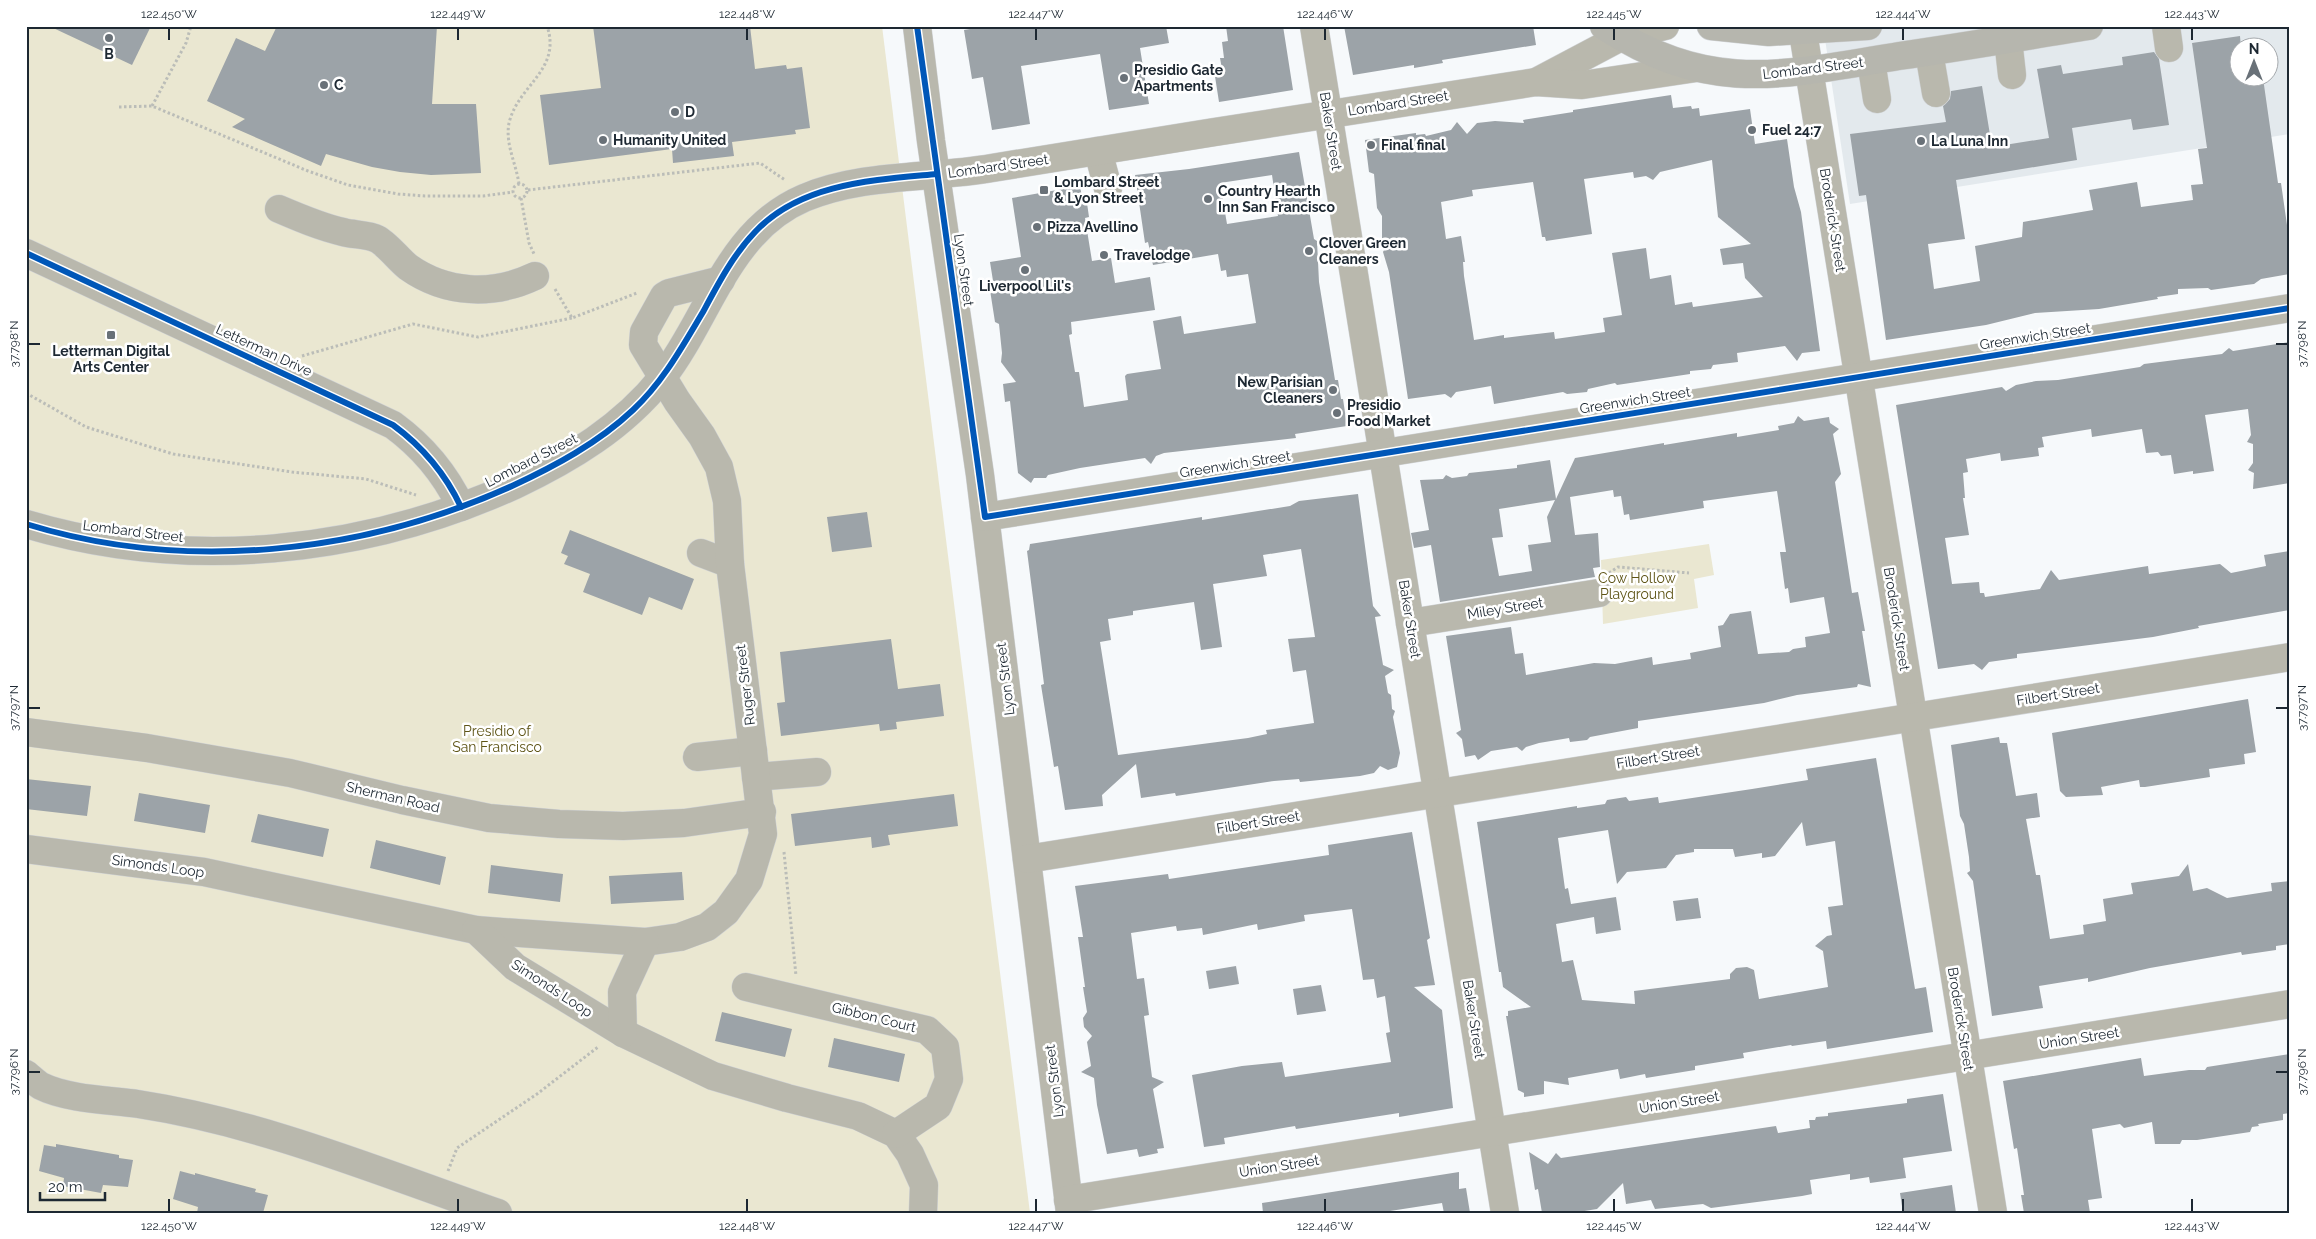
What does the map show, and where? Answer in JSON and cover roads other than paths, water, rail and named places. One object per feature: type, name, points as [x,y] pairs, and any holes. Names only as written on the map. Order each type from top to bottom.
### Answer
[{"type":"highway","points":[[1711,26],[1753,31],[1868,26]]},
{"type":"highway","name":"Lombard Street","points":[[1696,68],[1741,75],[1809,71],[2089,26]]},
{"type":"highway","points":[[1613,32],[1658,56],[1696,68]]},
{"type":"street","name":"Lyon Street","points":[[917,26],[985,517],[1069,1207]]},
{"type":"street","name":"Baker Street","points":[[1314,26],[1505,1213]]},
{"type":"street","name":"Lombard Street","points":[[1536,82],[1613,32],[1665,26]]},
{"type":"street","name":"Broderick Street","points":[[1802,29],[1993,1213]]},
{"type":"street","points":[[2008,39],[2012,75]]},
{"type":"street","points":[[1929,52],[1936,92]]},
{"type":"street","points":[[1871,61],[1877,100]]},
{"type":"street","name":"Lombard Street","points":[[26,524],[76,536],[162,549],[248,550],[310,545],[365,535],[400,527],[461,507],[531,477],[578,451],[618,424],[662,378],[721,280],[755,231],[770,218],[803,198],[821,192],[870,181],[974,171],[1536,82],[1582,84],[1696,68]]},
{"type":"street","points":[[1098,151],[1108,188]]},
{"type":"street","points":[[279,209],[323,226],[377,239],[407,266],[441,284],[478,290],[508,286],[542,274]]},
{"type":"street","name":"Letterman Drive","points":[[26,253],[378,417],[406,435],[437,467],[461,507]]},
{"type":"street","name":"Ruger Street","points":[[476,930],[645,942],[680,937],[707,927],[726,912],[750,880],[763,834],[762,812],[730,564],[727,501],[719,467],[702,436],[662,378],[643,345],[644,332],[664,296],[676,290],[721,280]]},
{"type":"street","name":"Greenwich Street","points":[[985,517],[2290,308]]},
{"type":"street","points":[[701,553],[730,564]]},
{"type":"street","name":"Miley Street","points":[[1410,623],[1599,593]]},
{"type":"street","name":"Filbert Street","points":[[1027,859],[2290,656]]},
{"type":"street","name":"Sherman Road","points":[[26,732],[147,748],[290,773],[402,800],[489,818],[559,824],[623,826],[684,823],[762,812]]},
{"type":"street","points":[[697,757],[817,772]]},
{"type":"street","name":"Simonds Loop","points":[[26,849],[204,872],[476,930],[515,967],[623,1032],[712,1076],[858,1116],[896,1134],[910,1154],[924,1185],[923,1213]]},
{"type":"street","points":[[623,1032],[622,992],[645,942]]},
{"type":"street","name":"Gibbon Court","points":[[746,987],[927,1030],[945,1047],[949,1079],[938,1106],[896,1134]]},
{"type":"street","name":"Union Street","points":[[1069,1207],[1492,1132],[2290,1004]]},
{"type":"street","points":[[26,1074],[40,1085],[59,1093],[158,1107],[215,1120],[367,1165],[498,1213]]},
{"type":"place","name":"B","points":[[109,38]]},
{"type":"place","name":"Presidio Gate Apartments","points":[[1124,78]]},
{"type":"place","name":"C","points":[[324,85]]},
{"type":"place","name":"D","points":[[675,112]]},
{"type":"place","name":"Fuel 24:7","points":[[1752,130]]},
{"type":"place","name":"Humanity United","points":[[603,140]]},
{"type":"place","name":"La Luna Inn","points":[[1921,141]]},
{"type":"place","name":"Final final","points":[[1371,145]]},
{"type":"place","name":"Lombard Street & Lyon Street","points":[[1044,190]]},
{"type":"place","name":"Country Hearth Inn San Francisco","points":[[1208,199]]},
{"type":"place","name":"Pizza Avellino","points":[[1037,227]]},
{"type":"place","name":"Clover Green Cleaners","points":[[1309,251]]},
{"type":"place","name":"Travelodge","points":[[1104,255]]},
{"type":"place","name":"Liverpool Lil's","points":[[1025,270]]},
{"type":"place","name":"Letterman Digital Arts Center","points":[[111,335]]},
{"type":"place","name":"New Parisian Cleaners","points":[[1333,390]]},
{"type":"place","name":"Presidio Food Market","points":[[1337,413]]},
{"type":"park label","name":"Cow Hollow Playground","points":[[1637,586]]},
{"type":"park label","name":"Presidio of San Francisco","points":[[497,740]]}]
